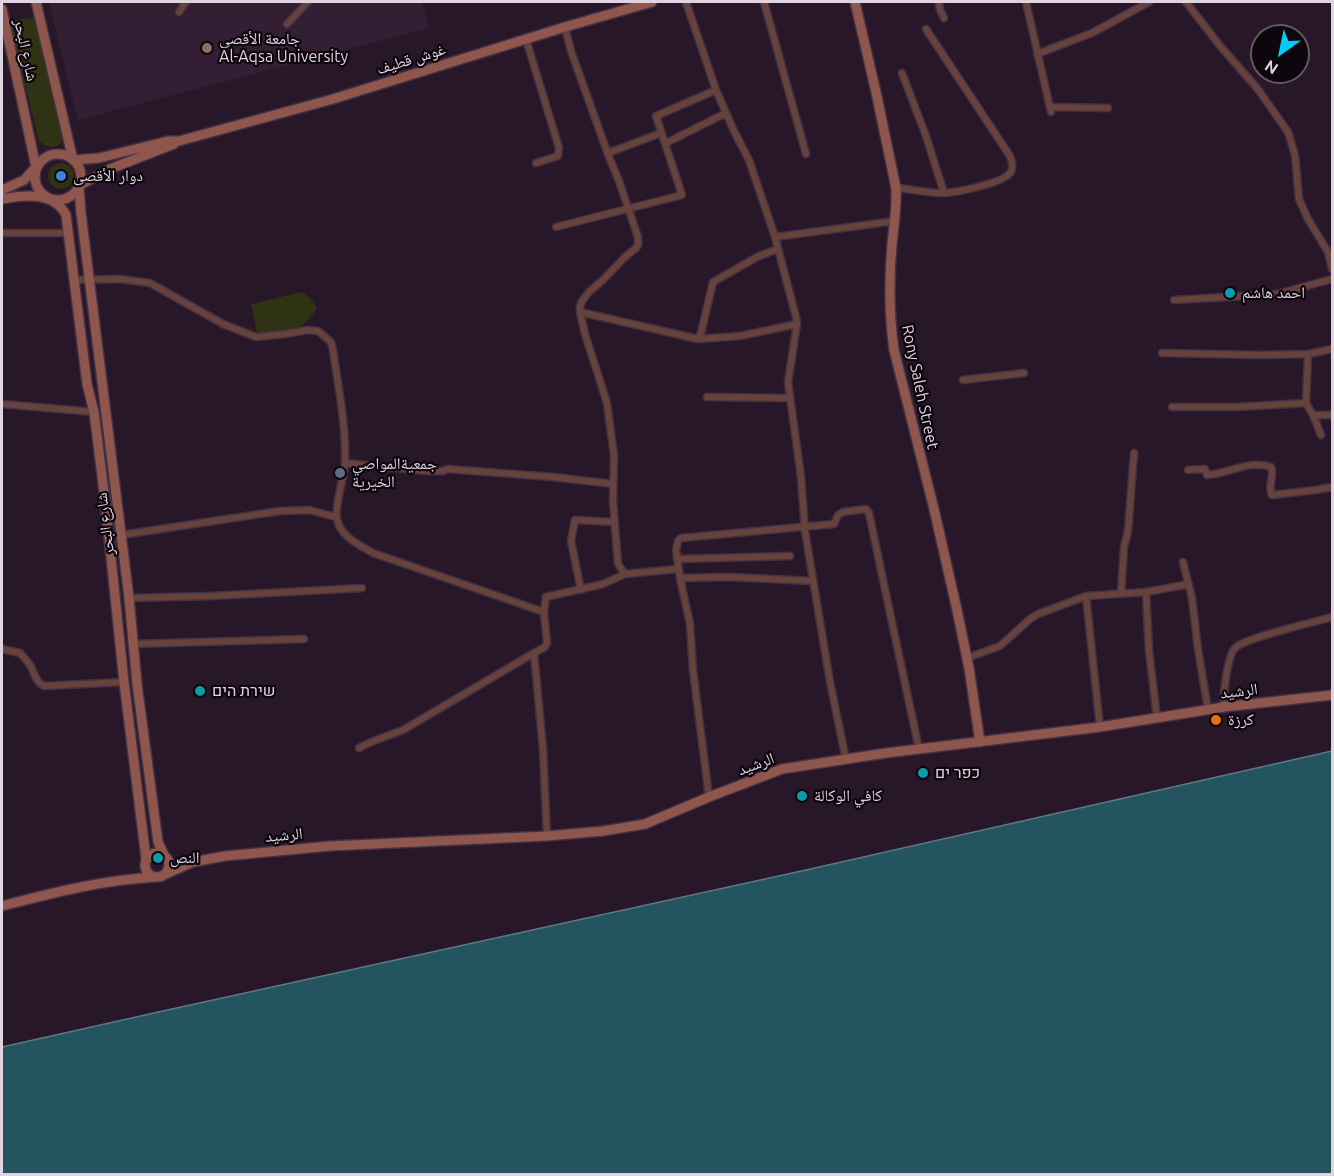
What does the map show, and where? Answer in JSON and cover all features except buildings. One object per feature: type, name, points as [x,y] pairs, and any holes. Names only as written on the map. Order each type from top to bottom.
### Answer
[{"type":"main road","name":"شارع البحر","points":[[36,2],[74,160]]},
{"type":"main road","name":"غوش قطيف","points":[[80,186],[110,168],[166,148],[178,141],[333,99],[652,2]]},
{"type":"main road","name":"Rony Saleh Street","points":[[855,2],[896,188],[897,204],[890,287],[894,350],[934,509],[967,658],[980,742]]},
{"type":"main road","name":"شارع البحر","points":[[2,9],[36,167]]},
{"type":"main road","name":"غوش قطيف","points":[[74,160],[99,158],[168,141],[178,141]]},
{"type":"main road","points":[[2,190],[24,180],[46,157],[53,154],[60,154],[74,160],[82,176],[80,186],[73,196],[64,200],[28,196],[2,199]]},
{"type":"main road","points":[[36,167],[35,182],[38,189],[49,199]]},
{"type":"main road","name":"شارع البحر","points":[[80,186],[81,213],[129,598],[137,684],[158,842],[166,857]]},
{"type":"main road","name":"شارع البحر","points":[[49,199],[62,207],[69,233],[116,597],[145,860]]},
{"type":"main road","name":"الرشيد","points":[[166,874],[193,862],[225,856],[330,846],[547,836],[603,831],[645,824],[782,769],[919,749],[1100,727],[1224,707],[1332,695]]},
{"type":"main road","points":[[2,906],[75,888],[129,879],[159,878],[166,874],[170,866],[166,857],[156,852],[149,855],[129,879]]},
{"type":"main road","name":"الرشيد","points":[[166,857],[193,862]]},
{"type":"main road","points":[[145,860],[145,870],[154,877]]},
{"type":"street","points":[[179,12],[186,2]]},
{"type":"street","points":[[287,24],[308,2]]},
{"type":"street","points":[[686,2],[716,90],[749,160],[775,237],[797,324],[788,382],[801,477],[807,550],[846,760]]},
{"type":"street","points":[[764,2],[806,154]]},
{"type":"street","points":[[939,2],[944,18]]},
{"type":"street","points":[[1026,2],[1051,110],[1108,108]]},
{"type":"street","points":[[1037,54],[1092,33],[1149,2]]},
{"type":"street","points":[[1186,2],[1257,88],[1288,132],[1295,155],[1299,199],[1328,252],[1332,269]]},
{"type":"street","points":[[565,27],[571,51],[638,237],[638,245],[584,297],[580,306],[607,403],[614,456],[614,522],[618,564],[625,574]]},
{"type":"street","points":[[896,188],[944,193],[999,181],[1010,173],[1012,168],[1010,156],[926,29]]},
{"type":"street","points":[[526,39],[559,148],[558,156],[536,164]]},
{"type":"street","points":[[902,73],[944,193]]},
{"type":"street","points":[[556,227],[682,195],[656,116],[716,90]]},
{"type":"street","points":[[666,143],[726,113]]},
{"type":"street","points":[[608,153],[662,134]]},
{"type":"street","points":[[775,237],[895,221]]},
{"type":"street","points":[[2,233],[69,233]]},
{"type":"street","points":[[698,339],[713,282],[759,256],[778,249]]},
{"type":"street","points":[[75,280],[120,279],[150,283],[223,324],[256,337],[308,330],[318,331],[331,342],[333,350],[345,444],[345,463],[336,517],[342,531],[350,540],[373,553],[544,612]]},
{"type":"street","points":[[1174,300],[1277,294],[1332,279]]},
{"type":"street","points":[[580,312],[698,339],[740,336],[797,324]]},
{"type":"street","points":[[1162,352],[1260,355],[1308,354],[1332,350]]},
{"type":"street","points":[[1308,354],[1306,403],[1321,435]]},
{"type":"street","points":[[963,380],[1024,373]]},
{"type":"street","points":[[706,397],[790,398]]},
{"type":"street","points":[[1172,408],[1306,403]]},
{"type":"street","points":[[2,404],[93,412]]},
{"type":"street","points":[[1313,415],[1332,415]]},
{"type":"street","points":[[1121,593],[1134,453]]},
{"type":"street","points":[[345,463],[428,471],[448,469],[552,477],[613,484]]},
{"type":"street","points":[[1188,470],[1205,469],[1207,475],[1216,475],[1250,465],[1266,465],[1273,471],[1270,491],[1272,495],[1332,487]]},
{"type":"street","points":[[709,797],[693,670],[690,624],[678,569],[676,550],[681,538],[834,524],[837,514],[866,509],[869,513],[919,749]]},
{"type":"street","points":[[121,535],[288,510],[309,510],[336,517]]},
{"type":"street","points":[[581,590],[571,541],[575,520],[614,522]]},
{"type":"street","points":[[677,559],[790,556]]},
{"type":"street","points":[[1183,562],[1192,598],[1208,710]]},
{"type":"street","points":[[359,748],[404,730],[545,647],[547,643],[544,612],[546,597],[603,584],[625,574],[678,569]]},
{"type":"street","points":[[680,578],[731,577],[812,581]]},
{"type":"street","points":[[967,658],[1000,646],[1038,614],[1086,596],[1146,592],[1189,584]]},
{"type":"street","points":[[129,598],[362,588]]},
{"type":"street","points":[[1146,592],[1156,718]]},
{"type":"street","points":[[1086,596],[1100,727]]},
{"type":"street","points":[[1224,707],[1227,673],[1234,649],[1262,636],[1332,617]]},
{"type":"street","points":[[133,644],[304,639]]},
{"type":"street","points":[[2,649],[20,653],[31,666],[37,681],[44,686],[124,682]]},
{"type":"street","points":[[534,653],[543,749],[547,836]]},
{"type":"shaded area","name":"جامعة الأقصى Al-Aqsa University","points":[[49,2],[422,2],[429,28],[78,120]]},
{"type":"green space","points":[[36,17],[64,138],[59,145],[53,147],[46,146],[39,141],[9,21]]},
{"type":"green space","points":[[61,163],[71,166],[74,176],[71,186],[61,189],[51,186],[48,176],[51,166]]},
{"type":"green space","points":[[302,292],[317,308],[304,324],[292,331],[257,333],[251,304]]},
{"type":"water","points":[[1332,751],[1332,1174],[2,1174],[2,1047],[806,870]]},
{"type":"place","name":"جامعة الأقصى Al-Aqsa University","points":[[207,48]]},
{"type":"place","name":"دوار الأقصى","points":[[61,176]]},
{"type":"place","name":"احمد هاشم","points":[[1230,293]]},
{"type":"place","name":"جمعيةالمواصي الخيرية","points":[[340,473]]},
{"type":"place","name":"שירת הים","points":[[200,691]]},
{"type":"place","name":"كرزة","points":[[1216,720]]},
{"type":"place","name":"כפר ים","points":[[923,773]]},
{"type":"place","name":"كافي الوكالة","points":[[802,796]]},
{"type":"place","name":"النص","points":[[158,858]]}]
